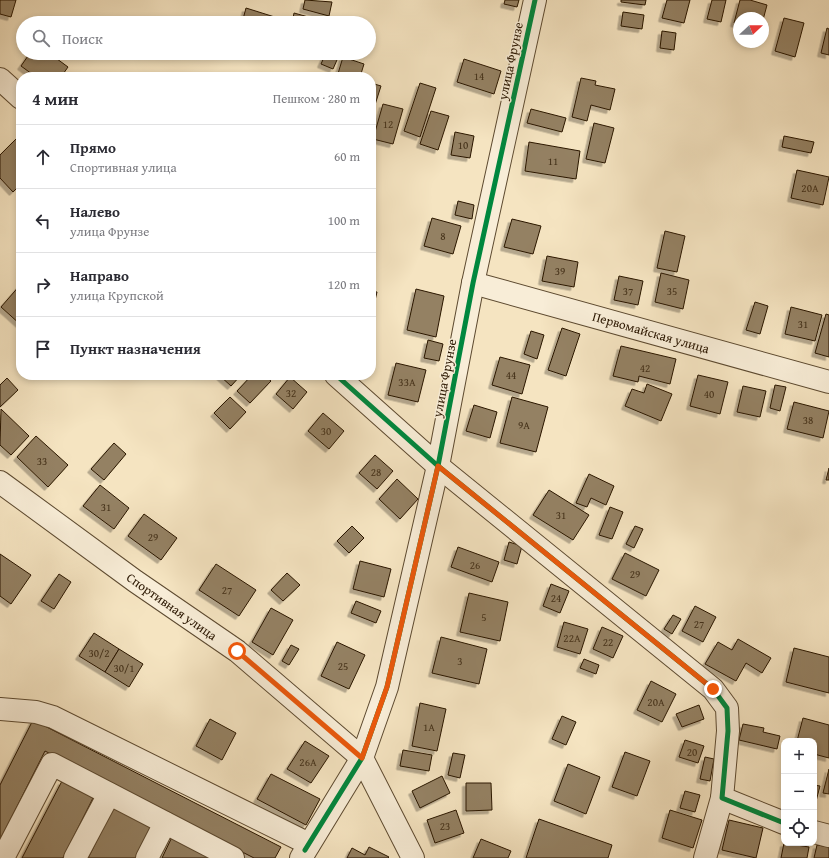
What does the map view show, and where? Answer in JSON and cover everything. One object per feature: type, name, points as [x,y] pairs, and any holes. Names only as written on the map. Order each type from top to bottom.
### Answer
[{"type":"street","name":"улица Фрунзе","points":[[305,851],[362,758],[387,687],[438,466],[473,283],[535,0]]},
{"type":"street","points":[[0,79],[16,93]]},
{"type":"street","name":"Первомайская улица","points":[[473,283],[829,382]]},
{"type":"street","points":[[342,380],[438,466],[713,689],[727,708],[728,731],[722,798],[705,858]]},
{"type":"street","name":"Спортивная улица","points":[[0,482],[135,580],[237,651],[362,758],[413,858]]},
{"type":"street","points":[[0,710],[36,712],[53,716],[305,851]]},
{"type":"street","points":[[3,858],[52,764],[165,823],[224,856]]},
{"type":"street","points":[[75,858],[109,794]]},
{"type":"street","points":[[722,798],[781,822]]},
{"type":"street","points":[[147,858],[165,823]]},
{"type":"street","points":[[817,833],[829,836]]},
{"type":"building","points":[[0,0],[16,0],[11,17],[0,14]]},
{"type":"building","points":[[305,0],[332,2],[329,16],[303,9]]},
{"type":"building","points":[[505,0],[519,0],[517,7],[504,4]]},
{"type":"building","points":[[621,0],[646,0],[645,5],[621,2]]},
{"type":"building","points":[[667,0],[690,0],[684,23],[662,18]]},
{"type":"building","points":[[712,0],[726,0],[721,22],[707,19]]},
{"type":"building","points":[[740,0],[750,0],[767,5],[765,12],[737,12]]},
{"type":"building","points":[[246,8],[271,16],[244,16]]},
{"type":"building","points":[[623,12],[644,15],[642,29],[621,26]]},
{"type":"building","points":[[294,13],[305,16],[293,16]]},
{"type":"building","points":[[784,18],[804,23],[795,57],[775,51]]},
{"type":"building","points":[[827,28],[829,29],[829,55],[821,53]]},
{"type":"building","points":[[662,31],[676,33],[674,50],[660,48]]},
{"type":"building","points":[[464,59],[501,71],[494,94],[457,82]]},
{"type":"building","points":[[25,60],[58,60],[68,67],[64,72],[29,72],[21,66]]},
{"type":"building","points":[[323,60],[337,60],[333,69],[321,64]]},
{"type":"building","points":[[342,60],[352,60],[364,64],[362,72],[338,72]]},
{"type":"building","points":[[581,78],[596,81],[595,85],[615,89],[610,110],[591,105],[587,121],[572,117]]},
{"type":"building","points":[[420,83],[436,88],[420,137],[404,131]]},
{"type":"building","points":[[376,84],[381,86],[376,102]]},
{"type":"building","points":[[383,104],[403,109],[393,144],[376,140],[376,128]]},
{"type":"building","points":[[531,109],[566,118],[562,132],[527,123]]},
{"type":"building","points":[[431,111],[449,116],[438,150],[420,144]]},
{"type":"building","points":[[594,123],[614,128],[605,163],[586,159]]},
{"type":"building","points":[[455,132],[474,136],[470,158],[451,155]]},
{"type":"building","points":[[784,136],[814,142],[811,153],[782,147]]},
{"type":"building","points":[[16,139],[16,189],[13,192],[0,178],[0,155]]},
{"type":"building","points":[[529,142],[580,151],[576,179],[525,171]]},
{"type":"building","points":[[797,170],[829,177],[823,205],[791,198]]},
{"type":"building","points":[[458,201],[474,205],[472,219],[455,215]]},
{"type":"building","points":[[432,218],[461,226],[453,254],[424,246]]},
{"type":"building","points":[[512,219],[541,226],[533,254],[504,247]]},
{"type":"building","points":[[665,231],[685,236],[677,272],[657,268]]},
{"type":"building","points":[[547,256],[578,262],[574,287],[542,281]]},
{"type":"building","points":[[661,273],[689,280],[683,309],[655,302]]},
{"type":"building","points":[[619,276],[643,281],[638,305],[614,300]]},
{"type":"building","points":[[416,289],[444,296],[436,337],[407,330]]},
{"type":"building","points":[[16,290],[16,320],[1,307]]},
{"type":"building","points":[[755,302],[768,306],[760,334],[746,330]]},
{"type":"building","points":[[791,307],[822,315],[815,341],[785,334]]},
{"type":"building","points":[[826,314],[829,315],[829,357],[815,353]]},
{"type":"building","points":[[562,328],[580,334],[566,376],[548,370]]},
{"type":"building","points":[[531,331],[544,335],[537,359],[524,354]]},
{"type":"building","points":[[428,340],[443,344],[439,361],[424,358]]},
{"type":"building","points":[[621,346],[676,359],[670,384],[639,376],[638,382],[613,376]]},
{"type":"building","points":[[500,357],[530,365],[522,394],[492,385]]},
{"type":"building","points":[[396,363],[426,370],[418,402],[388,395]]},
{"type":"building","points":[[698,375],[728,382],[720,414],[690,406]]},
{"type":"building","points":[[7,378],[18,390],[0,407],[0,385]]},
{"type":"building","points":[[224,380],[236,380],[231,386]]},
{"type":"building","points":[[247,380],[271,381],[250,403],[237,391]]},
{"type":"building","points":[[288,380],[293,380],[307,392],[293,409],[276,394]]},
{"type":"building","points":[[647,384],[672,394],[661,421],[625,406],[632,389],[644,393]]},
{"type":"building","points":[[775,385],[786,387],[780,411],[770,408]]},
{"type":"building","points":[[743,386],[766,391],[760,417],[737,412]]},
{"type":"building","points":[[230,397],[246,412],[230,429],[214,413]]},
{"type":"building","points":[[512,397],[548,407],[536,452],[500,443]]},
{"type":"building","points":[[794,402],[829,411],[823,438],[787,429]]},
{"type":"building","points":[[474,405],[497,412],[490,438],[466,431]]},
{"type":"building","points":[[1,409],[29,436],[11,455],[0,445]]},
{"type":"building","points":[[323,413],[344,431],[329,449],[308,431]]},
{"type":"building","points":[[36,436],[68,465],[48,487],[17,457]]},
{"type":"building","points":[[114,443],[126,454],[104,480],[91,469]]},
{"type":"building","points":[[375,455],[393,471],[377,489],[359,473]]},
{"type":"building","points":[[829,468],[829,480],[826,480]]},
{"type":"building","points":[[589,474],[614,486],[606,505],[591,498],[587,507],[576,503]]},
{"type":"building","points":[[397,479],[418,499],[400,519],[379,499]]},
{"type":"building","points":[[100,485],[129,508],[114,529],[83,506]]},
{"type":"building","points":[[549,490],[589,515],[573,540],[533,515]]},
{"type":"building","points":[[610,507],[623,512],[612,539],[599,535]]},
{"type":"building","points":[[144,514],[177,538],[161,560],[128,536]]},
{"type":"building","points":[[352,526],[364,538],[349,553],[337,541]]},
{"type":"building","points":[[635,526],[643,529],[634,548],[626,544]]},
{"type":"building","points":[[509,542],[522,546],[517,564],[504,560]]},
{"type":"building","points":[[458,547],[499,562],[492,582],[451,567]]},
{"type":"building","points":[[625,553],[659,570],[646,596],[612,579]]},
{"type":"building","points":[[0,554],[31,575],[11,604],[0,596]]},
{"type":"building","points":[[360,561],[391,569],[384,597],[353,589]]},
{"type":"building","points":[[216,564],[256,590],[239,616],[199,590]]},
{"type":"building","points":[[287,573],[300,585],[283,601],[271,590]]},
{"type":"building","points":[[59,574],[71,582],[54,609],[41,601]]},
{"type":"building","points":[[551,584],[569,591],[560,613],[543,606]]},
{"type":"building","points":[[469,593],[508,602],[500,641],[460,632]]},
{"type":"building","points":[[356,601],[381,611],[376,623],[351,613]]},
{"type":"building","points":[[695,606],[716,617],[703,642],[682,631]]},
{"type":"building","points":[[271,608],[293,620],[273,655],[252,642]]},
{"type":"building","points":[[673,615],[681,619],[672,634],[664,629]]},
{"type":"building","points":[[564,622],[588,629],[580,654],[557,647]]},
{"type":"building","points":[[602,627],[623,636],[613,658],[593,649]]},
{"type":"building","points":[[94,633],[119,649],[105,672],[79,656]]},
{"type":"building","points":[[441,637],[487,649],[479,684],[432,673]]},
{"type":"building","points":[[738,639],[771,658],[762,673],[746,663],[736,681],[705,664],[718,642],[732,650]]},
{"type":"building","points":[[337,642],[365,655],[349,689],[321,676]]},
{"type":"building","points":[[291,645],[299,649],[289,665],[282,661]]},
{"type":"building","points":[[794,648],[829,657],[829,693],[786,682]]},
{"type":"building","points":[[119,649],[143,664],[129,687],[105,672]]},
{"type":"building","points":[[584,659],[599,665],[596,674],[580,668]]},
{"type":"building","points":[[651,681],[676,694],[662,722],[637,710]]},
{"type":"building","points":[[420,703],[446,709],[437,751],[412,746]]},
{"type":"building","points":[[699,705],[704,719],[682,727],[676,714]]},
{"type":"building","points":[[562,716],[576,722],[566,745],[552,739]]},
{"type":"building","points":[[803,718],[829,725],[829,758],[817,755],[817,738],[798,738]]},
{"type":"building","points":[[210,719],[236,733],[222,760],[196,746]]},
{"type":"building","points":[[33,720],[281,847],[275,858],[254,858],[45,751],[0,840],[0,785]]},
{"type":"building","points":[[743,724],[764,728],[763,732],[780,736],[777,749],[739,740]]},
{"type":"building","points":[[685,740],[704,746],[698,763],[679,757]]},
{"type":"building","points":[[305,741],[329,756],[311,783],[287,769]]},
{"type":"building","points":[[403,750],[432,755],[429,771],[400,766]]},
{"type":"building","points":[[625,752],[650,761],[637,796],[612,787]]},
{"type":"building","points":[[453,753],[465,755],[460,778],[448,775]]},
{"type":"building","points":[[705,757],[714,759],[710,781],[700,779]]},
{"type":"building","points":[[568,764],[600,777],[586,814],[554,801]]},
{"type":"building","points":[[829,769],[829,794],[823,793]]},
{"type":"building","points":[[271,774],[320,799],[306,825],[257,799]]},
{"type":"building","points":[[442,776],[450,793],[420,808],[412,791]]},
{"type":"building","points":[[62,781],[93,798],[63,858],[22,858]]},
{"type":"building","points":[[466,783],[491,783],[492,810],[466,811]]},
{"type":"building","points":[[817,786],[820,786],[817,798]]},
{"type":"building","points":[[685,791],[700,795],[695,812],[680,808]]},
{"type":"building","points":[[114,807],[153,827],[137,858],[88,858]]},
{"type":"building","points":[[456,810],[464,833],[435,843],[427,820]]},
{"type":"building","points":[[670,810],[702,820],[693,848],[662,838]]},
{"type":"building","points":[[539,819],[612,845],[608,858],[526,858]]},
{"type":"building","points":[[729,820],[763,828],[756,858],[722,850]]},
{"type":"building","points":[[172,837],[208,856],[207,858],[162,858]]},
{"type":"building","points":[[481,839],[511,851],[508,858],[473,858]]},
{"type":"building","points":[[817,845],[829,847],[829,858],[814,858]]},
{"type":"building","points":[[783,846],[809,847],[807,858],[781,858]]},
{"type":"building","points":[[369,847],[389,857],[347,858],[352,848],[365,855]]},
{"type":"cycle path","points":[[305,850],[362,758],[387,687],[438,466],[473,283],[535,0]]},
{"type":"cycle path","points":[[342,380],[438,466],[713,689],[727,708],[728,731],[722,798],[781,822]]},
{"type":"route","points":[[237,651],[362,758],[387,687],[438,466],[713,689]]}]
